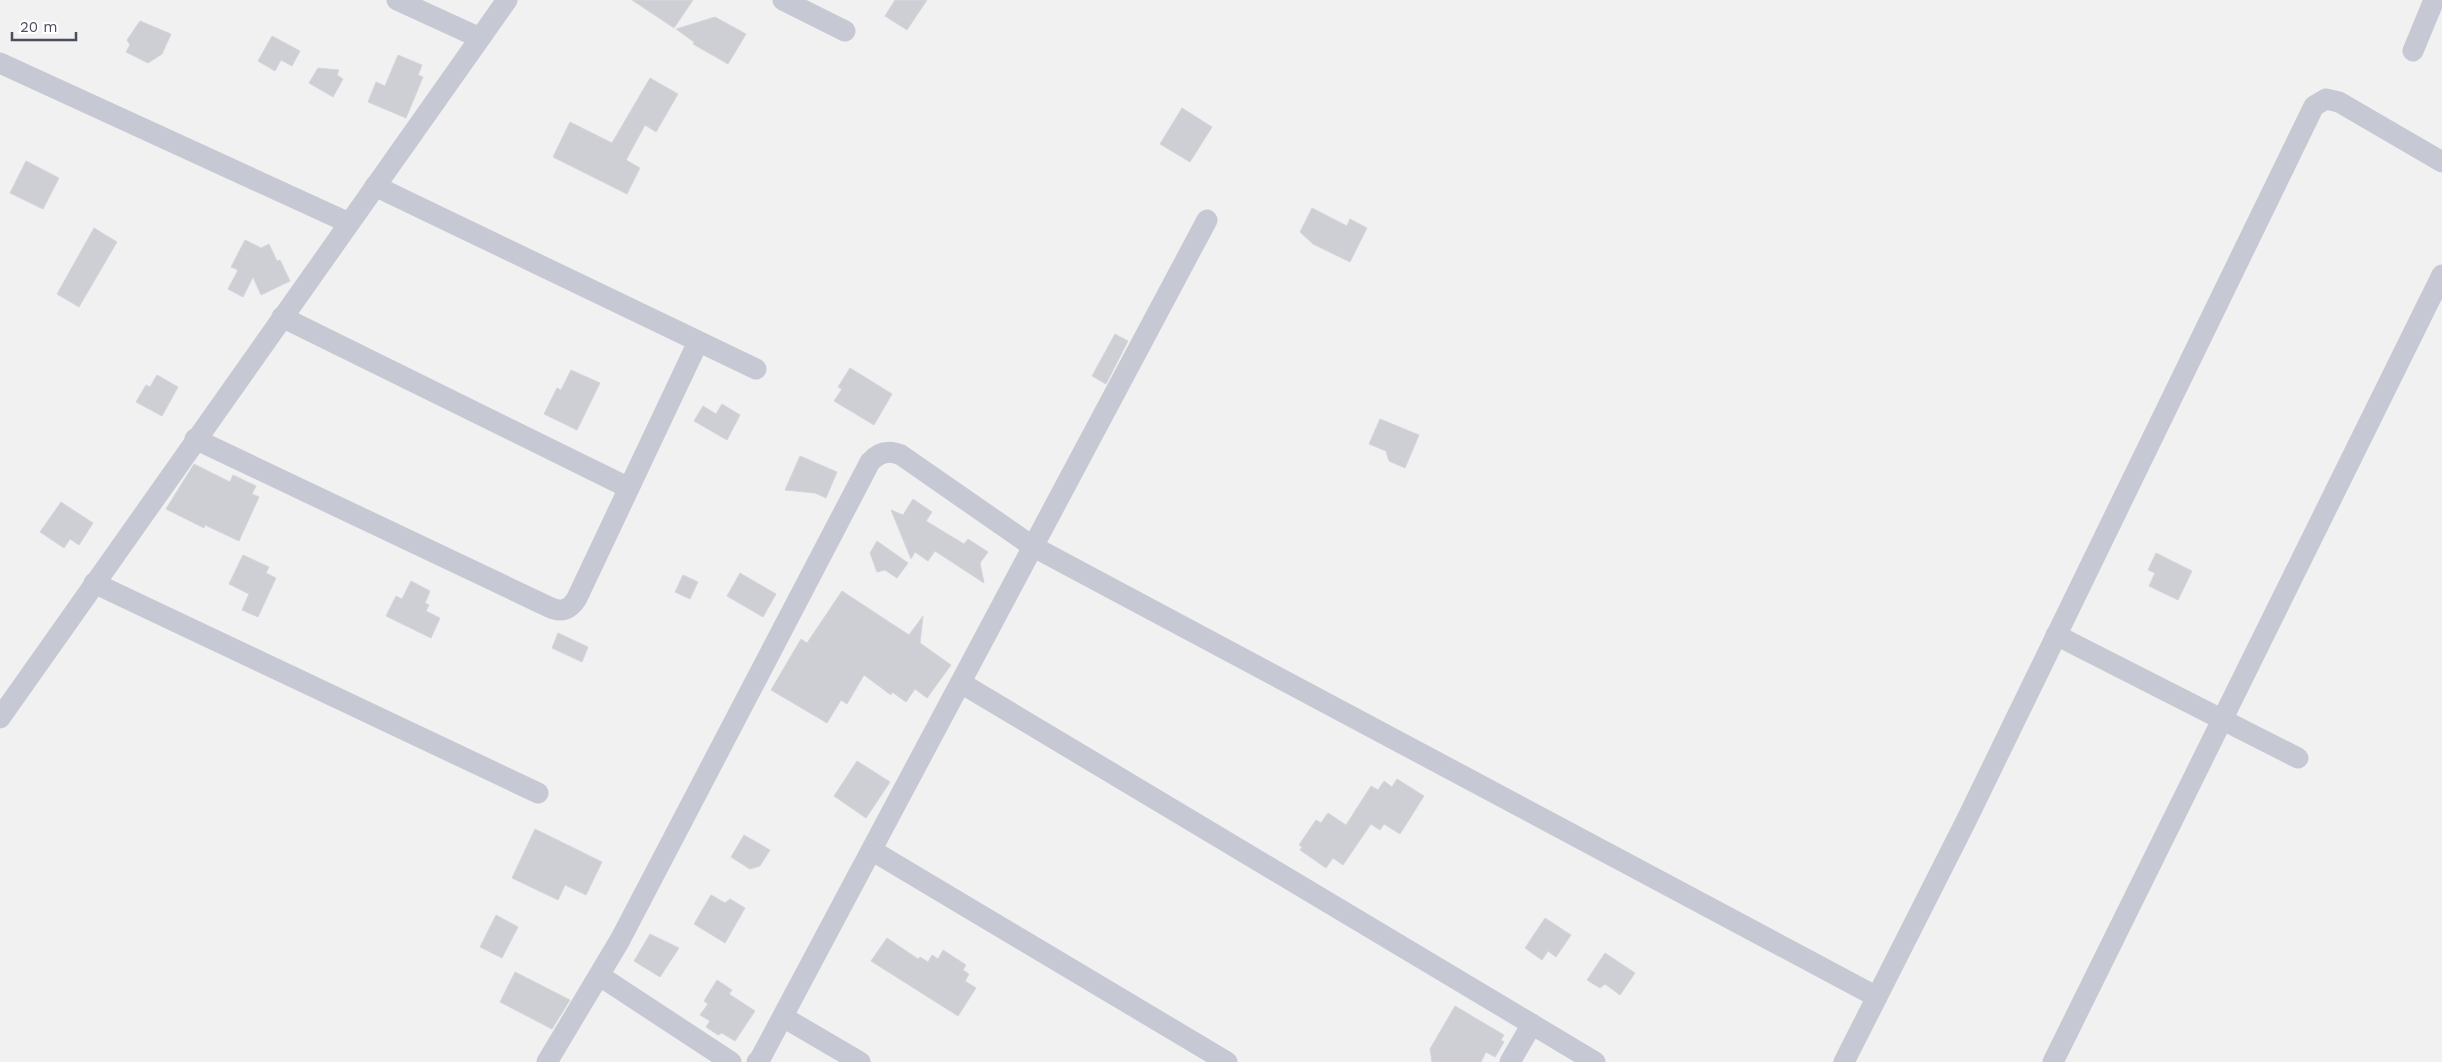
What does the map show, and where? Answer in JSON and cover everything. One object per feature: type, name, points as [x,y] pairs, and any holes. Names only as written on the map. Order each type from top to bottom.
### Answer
[{"type":"street","points":[[397,0],[480,38]]},
{"type":"street","points":[[0,718],[507,0]]},
{"type":"street","points":[[782,0],[845,31]]},
{"type":"street","points":[[2413,51],[2434,0]]},
{"type":"street","points":[[0,63],[349,223]]},
{"type":"street","points":[[1844,1062],[2056,635],[2314,106],[2326,99],[2339,102],[2442,162]]},
{"type":"street","points":[[375,186],[756,369]]},
{"type":"street","points":[[757,1062],[873,851],[1032,546],[1207,220]]},
{"type":"street","points":[[2053,1062],[2442,275]]},
{"type":"street","points":[[282,317],[629,488]]},
{"type":"street","points":[[196,439],[555,610],[568,608],[573,604],[698,342]]},
{"type":"street","points":[[547,1062],[600,976],[870,462],[875,457],[888,452],[902,455],[1032,546],[1877,997]]},
{"type":"street","points":[[94,583],[538,793]]},
{"type":"street","points":[[2056,635],[2298,758]]},
{"type":"street","points":[[961,682],[1595,1062]]},
{"type":"street","points":[[873,851],[1227,1062]]},
{"type":"street","points":[[600,976],[731,1062]]},
{"type":"street","points":[[783,1017],[860,1062]]},
{"type":"street","points":[[1510,1062],[1532,1024]]},
{"type":"building","points":[[632,0],[693,0],[674,28]]},
{"type":"building","points":[[895,0],[927,0],[907,30],[885,16]]},
{"type":"building","points":[[715,17],[746,34],[728,64],[693,44],[694,42],[676,29]]},
{"type":"building","points":[[140,21],[171,34],[162,54],[148,63],[126,52],[130,45],[127,40]]},
{"type":"building","points":[[272,36],[300,51],[292,66],[281,60],[275,71],[258,61]]},
{"type":"building","points":[[398,55],[422,65],[418,75],[423,77],[406,118],[368,102],[376,82],[385,86]]},
{"type":"building","points":[[318,68],[339,70],[337,75],[343,79],[333,97],[309,83]]},
{"type":"building","points":[[650,78],[678,94],[656,132],[645,125],[626,160],[640,168],[627,194],[553,157],[570,122],[612,143]]},
{"type":"building","points":[[1182,108],[1212,127],[1190,162],[1160,144]]},
{"type":"building","points":[[26,161],[59,178],[43,209],[10,193]]},
{"type":"building","points":[[1312,208],[1347,226],[1350,219],[1367,228],[1350,262],[1313,244],[1300,232]]},
{"type":"building","points":[[94,228],[117,242],[79,307],[57,294]]},
{"type":"building","points":[[245,240],[261,248],[269,244],[277,261],[280,260],[290,281],[261,295],[253,277],[243,297],[228,289],[238,270],[231,267]]},
{"type":"building","points":[[1115,334],[1128,341],[1106,384],[1092,376]]},
{"type":"building","points":[[850,368],[892,394],[874,425],[834,401],[842,389],[838,387]]},
{"type":"building","points":[[571,370],[600,383],[577,430],[544,414],[557,388],[561,390]]},
{"type":"building","points":[[157,375],[178,387],[162,416],[136,402],[146,385],[150,387]]},
{"type":"building","points":[[722,404],[740,415],[727,440],[694,421],[703,406],[716,414]]},
{"type":"building","points":[[1380,419],[1419,435],[1405,468],[1389,461],[1386,451],[1369,444]]},
{"type":"building","points":[[800,456],[837,472],[826,498],[815,493],[785,490]]},
{"type":"building","points":[[194,464],[230,482],[233,475],[256,486],[252,494],[259,497],[239,541],[205,525],[204,528],[166,509]]},
{"type":"building","points":[[913,499],[932,512],[926,521],[964,544],[968,539],[988,552],[980,563],[984,583],[935,551],[928,561],[915,552],[911,559],[891,510],[903,515]]},
{"type":"building","points":[[61,502],[93,523],[79,545],[70,539],[64,548],[40,532]]},
{"type":"building","points":[[877,541],[908,563],[897,578],[885,570],[877,572],[870,553]]},
{"type":"building","points":[[2156,553],[2192,571],[2178,600],[2149,586],[2155,573],[2148,570]]},
{"type":"building","points":[[243,555],[269,567],[266,573],[276,578],[258,617],[242,610],[249,594],[229,584]]},
{"type":"building","points":[[740,573],[776,594],[763,617],[727,596]]},
{"type":"building","points":[[683,575],[698,582],[690,599],[675,592]]},
{"type":"building","points":[[411,581],[430,591],[425,603],[429,605],[426,611],[440,618],[431,638],[386,616],[396,596],[402,599]]},
{"type":"building","points":[[842,591],[909,635],[923,616],[920,643],[951,665],[927,698],[915,689],[906,702],[892,692],[891,695],[864,675],[847,704],[841,700],[827,723],[771,690],[801,639],[807,643]]},
{"type":"building","points":[[558,633],[588,647],[582,662],[552,648]]},
{"type":"building","points":[[857,761],[890,782],[866,818],[834,796]]},
{"type":"building","points":[[1397,779],[1424,796],[1400,834],[1384,824],[1380,830],[1371,824],[1343,865],[1333,858],[1326,868],[1300,850],[1302,847],[1299,845],[1316,820],[1321,823],[1328,813],[1346,825],[1371,786],[1378,790],[1384,781],[1392,787]]},
{"type":"building","points":[[535,829],[602,862],[586,895],[565,885],[558,900],[512,878]]},
{"type":"building","points":[[744,835],[770,850],[760,866],[750,869],[731,857]]},
{"type":"building","points":[[711,895],[725,903],[730,899],[745,908],[725,943],[694,924]]},
{"type":"building","points":[[496,915],[518,927],[502,958],[480,947]]},
{"type":"building","points":[[1545,918],[1571,935],[1556,957],[1548,951],[1542,960],[1525,948]]},
{"type":"building","points":[[650,934],[679,948],[660,977],[634,961]]},
{"type":"building","points":[[887,938],[918,959],[920,957],[928,962],[932,955],[938,959],[943,950],[966,965],[963,970],[969,974],[965,981],[976,988],[958,1016],[871,961]]},
{"type":"building","points":[[1605,953],[1635,973],[1620,995],[1605,984],[1600,988],[1587,980]]},
{"type":"building","points":[[515,972],[570,1000],[552,1029],[500,1002]]},
{"type":"building","points":[[717,980],[732,990],[729,994],[755,1011],[735,1041],[722,1033],[718,1035],[706,1027],[710,1021],[700,1015],[708,1004],[704,1001]]},
{"type":"building","points":[[1455,1006],[1504,1035],[1501,1040],[1504,1042],[1495,1057],[1486,1052],[1481,1062],[1432,1062],[1430,1049]]}]
